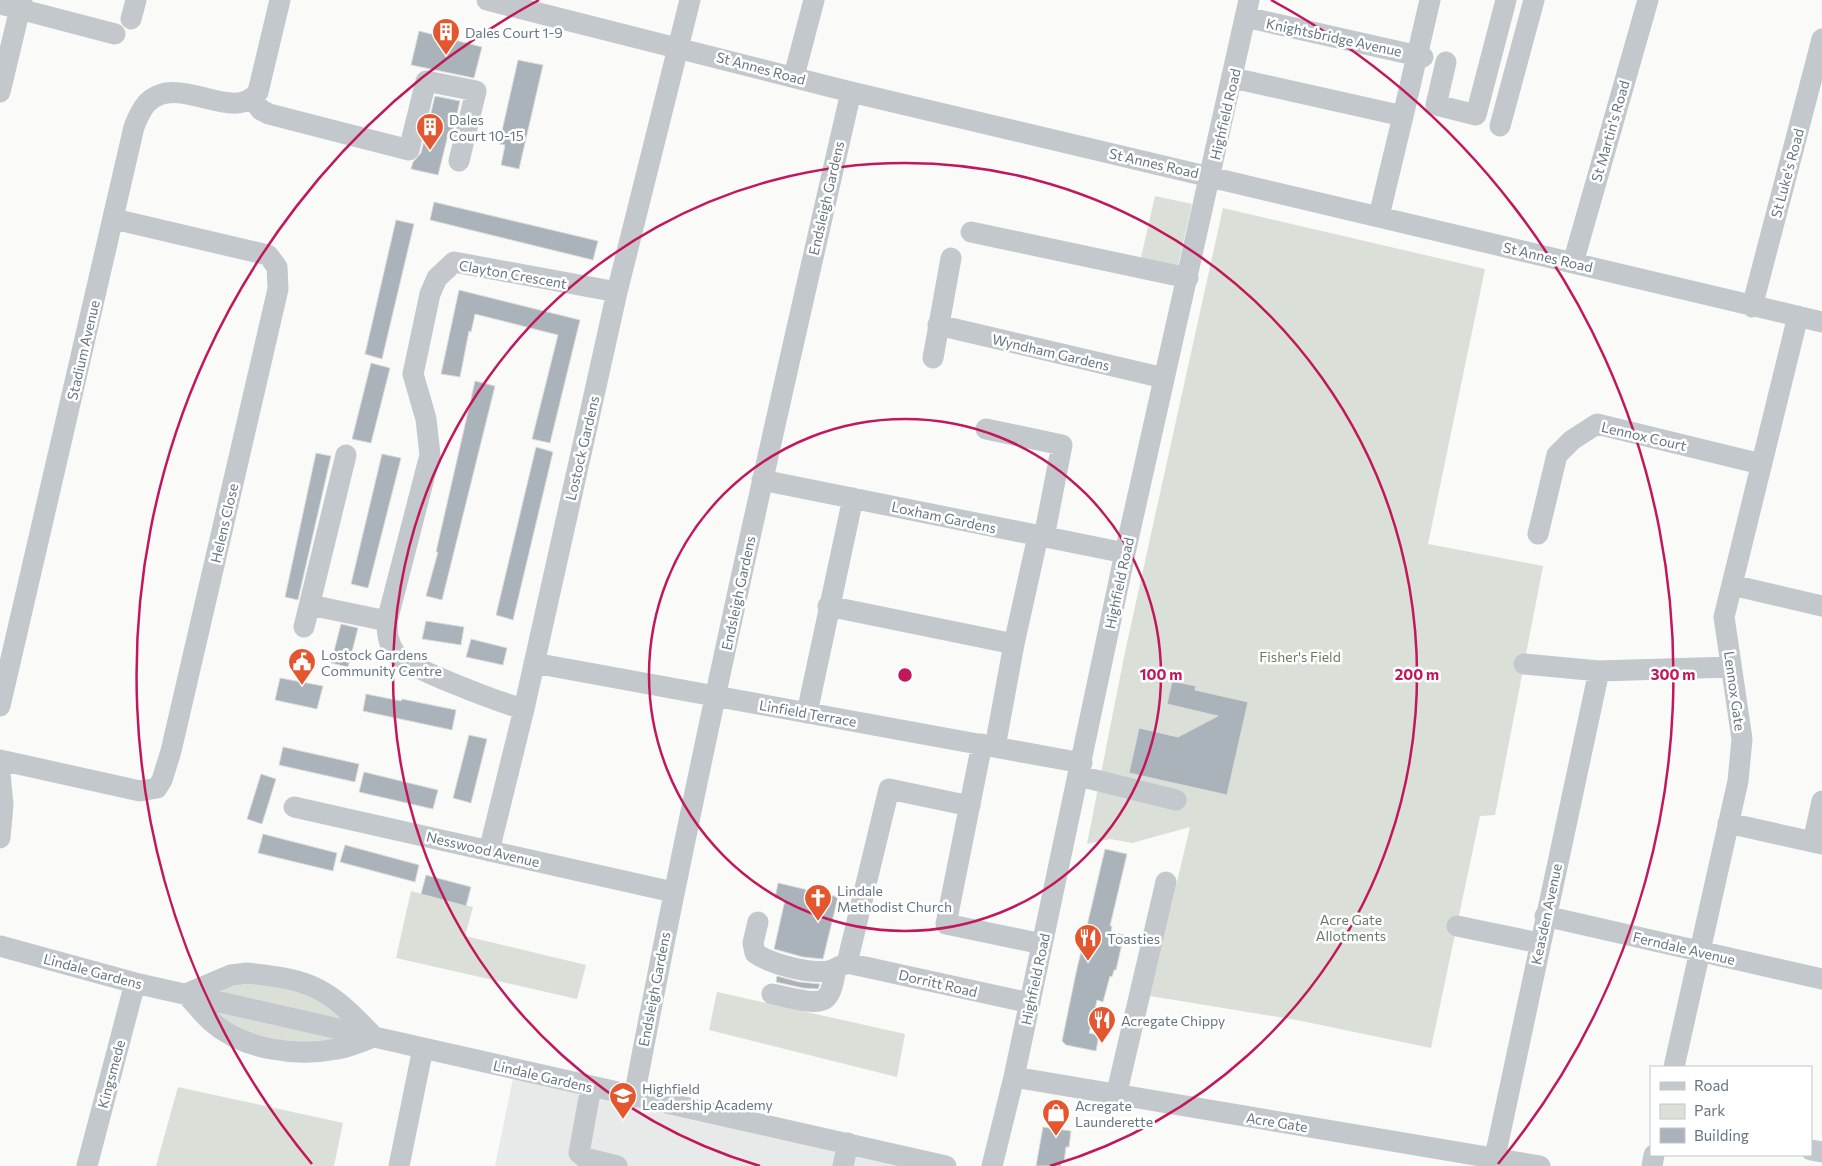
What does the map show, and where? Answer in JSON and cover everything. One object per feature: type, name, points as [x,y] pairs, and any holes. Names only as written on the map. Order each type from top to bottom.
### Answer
[{"type":"street","points":[[280,0],[258,92],[252,99],[261,110],[269,114],[409,150],[426,81],[476,91],[459,161]]},
{"type":"street","name":"St Annes Road","points":[[487,0],[556,8],[679,47],[851,92],[1379,216],[1752,307],[1822,322]]},
{"type":"street","name":"Lostock Gardens","points":[[490,851],[524,709],[617,292],[690,0]]},
{"type":"street","points":[[794,76],[814,0]]},
{"type":"street","points":[[1379,216],[1403,116],[1420,56],[1430,0]]},
{"type":"street","points":[[1446,62],[1436,105],[1476,115],[1506,0]]},
{"type":"street","points":[[1500,126],[1534,0]]},
{"type":"street","name":"St Martin's Road","points":[[1573,263],[1648,0]]},
{"type":"street","points":[[0,92],[14,4],[115,34]]},
{"type":"street","name":"Knightsbridge Avenue","points":[[1247,9],[1420,56]]},
{"type":"street","name":"Highfield Road","points":[[992,1166],[1014,1077],[1125,553],[1211,177],[1247,9]]},
{"type":"street","name":"St Luke's Road","points":[[1752,307],[1822,39]]},
{"type":"street","points":[[1233,78],[1403,116]]},
{"type":"street","points":[[1484,84],[1509,90]]},
{"type":"street","name":"Stadium Avenue","points":[[0,706],[114,219],[129,141],[140,114],[147,103],[158,96],[171,92],[235,104],[252,99]]},
{"type":"street","name":"Endsleigh Gardens","points":[[634,1097],[673,892],[762,480],[851,92]]},
{"type":"street","name":"Helens Close","points":[[0,760],[140,790],[157,788],[162,780],[278,289],[277,267],[268,255],[114,219]]},
{"type":"street","points":[[971,232],[1188,278]]},
{"type":"street","points":[[932,358],[951,258]]},
{"type":"street","name":"Clayton Crescent","points":[[524,709],[503,704],[396,656],[388,638],[387,621],[430,454],[426,419],[413,374],[430,294],[437,278],[454,262],[617,292]]},
{"type":"street","name":"Lennox Gate","points":[[1674,1066],[1738,781],[1742,739],[1724,617],[1798,316]]},
{"type":"street","name":"Wyndham Gardens","points":[[938,325],[1164,378]]},
{"type":"street","name":"Lennox Court","points":[[1538,534],[1557,455],[1572,440],[1596,424],[1761,464]]},
{"type":"street","points":[[986,429],[1062,445],[989,746],[970,806],[946,924],[1042,944]]},
{"type":"street","points":[[304,627],[346,455]]},
{"type":"street","name":"Loxham Gardens","points":[[762,480],[1125,553]]},
{"type":"street","points":[[807,712],[828,606],[853,498]]},
{"type":"street","points":[[1732,585],[1822,606]]},
{"type":"street","points":[[310,605],[387,621]]},
{"type":"street","points":[[828,606],[1014,644]]},
{"type":"street","name":"Linfield Terrace","points":[[534,663],[989,746],[1080,769],[1176,800]]},
{"type":"street","points":[[1524,664],[1599,671],[1731,667]]},
{"type":"street","name":"Keasden Avenue","points":[[1495,1157],[1539,943],[1599,671]]},
{"type":"street","points":[[0,773],[3,805],[0,838]]},
{"type":"street","points":[[772,994],[818,1003],[826,1000],[830,993],[841,965],[889,789],[970,806]]},
{"type":"street","points":[[1728,823],[1817,843],[1822,801]]},
{"type":"street","name":"Nesswood Avenue","points":[[294,807],[673,892]]},
{"type":"street","points":[[1116,1096],[1166,882]]},
{"type":"street","name":"Ferndale Avenue","points":[[1545,916],[1822,979]]},
{"type":"street","name":"Dorritt Road","points":[[758,922],[754,943],[756,953],[765,960],[813,971],[830,971],[841,965],[1030,1004]]},
{"type":"street","points":[[1457,926],[1539,943]]},
{"type":"street","name":"Lindale Gardens","points":[[0,946],[135,983],[946,1166]]},
{"type":"street","points":[[247,973],[288,978],[329,993],[374,1037],[340,1049],[319,1052],[302,1052],[262,1046],[228,1032],[212,1022],[186,994],[231,975],[247,973]]},
{"type":"street","name":"Kingsmede","points":[[87,1166],[135,983]]},
{"type":"street","points":[[399,1166],[423,1048]]},
{"type":"street","name":"Acre Gate","points":[[1014,1077],[1116,1096],[1495,1157],[1540,1166]]},
{"type":"street","points":[[591,1087],[579,1153],[585,1158],[617,1166]]},
{"type":"street","points":[[843,1166],[848,1143]]},
{"type":"shaded area","name":"Highfield Leadership Academy","points":[[515,1069],[946,1166],[495,1166]]},
{"type":"green space","points":[[1155,196],[1192,204],[1177,270],[1140,262]]},
{"type":"green space","name":"Fisher's Field","points":[[1223,208],[1485,269],[1428,544],[1543,566],[1495,815],[1480,816],[1431,1048],[1297,1020],[1150,996],[1190,827],[1132,843],[1110,839],[1087,844],[1125,652]]},
{"type":"green space","points":[[411,891],[473,907],[465,936],[586,965],[577,999],[396,958]]},
{"type":"green space","points":[[288,978],[363,1025],[202,988]]},
{"type":"green space","points":[[717,992],[905,1034],[897,1077],[709,1030]]},
{"type":"green space","points":[[197,1006],[359,1042],[281,1050]]},
{"type":"green space","points":[[178,1087],[343,1123],[334,1166],[156,1166]]},
{"type":"building","name":"Dales Court 1-9","points":[[419,31],[482,47],[474,78],[411,65]]},
{"type":"building","points":[[518,60],[543,65],[519,169],[501,165],[505,145],[499,144]]},
{"type":"building","name":"Dales Court 10-15","points":[[435,96],[460,101],[453,132],[449,131],[438,175],[411,169],[413,162],[421,153]]},
{"type":"building","points":[[434,202],[598,241],[593,260],[430,220]]},
{"type":"building","points":[[396,220],[414,224],[382,359],[365,354]]},
{"type":"building","points":[[459,290],[580,320],[550,443],[532,439],[558,335],[475,314],[471,332],[469,331],[460,377],[441,374]]},
{"type":"building","points":[[371,363],[390,368],[371,443],[352,439]]},
{"type":"building","points":[[475,381],[495,386],[442,600],[426,596],[438,552],[436,552]]},
{"type":"building","points":[[536,447],[553,452],[513,620],[496,615]]},
{"type":"building","points":[[316,453],[331,456],[298,600],[285,597]]},
{"type":"building","points":[[382,454],[401,458],[368,588],[351,584]]},
{"type":"building","points":[[426,621],[464,627],[461,645],[422,639]]},
{"type":"building","points":[[341,624],[358,628],[348,667],[331,663]]},
{"type":"building","points":[[471,639],[507,648],[503,665],[466,657]]},
{"type":"building","points":[[280,678],[323,686],[317,709],[275,700]]},
{"type":"building","points":[[1172,681],[1196,686],[1195,690],[1248,702],[1227,795],[1129,773],[1139,728],[1178,737],[1218,716],[1167,704]]},
{"type":"building","points":[[366,694],[456,710],[452,730],[363,711]]},
{"type":"building","points":[[469,735],[487,739],[471,803],[453,798]]},
{"type":"building","points":[[283,747],[359,764],[355,782],[279,765]]},
{"type":"building","points":[[364,772],[438,790],[433,809],[359,792]]},
{"type":"building","points":[[261,774],[276,779],[262,824],[247,819]]},
{"type":"building","points":[[263,834],[337,853],[333,871],[258,853]]},
{"type":"building","points":[[345,845],[419,865],[415,882],[340,862]]},
{"type":"building","points":[[1105,849],[1127,854],[1110,926],[1112,926],[1111,932],[1124,935],[1116,970],[1114,970],[1112,977],[1110,976],[1103,1002],[1097,1000],[1089,1033],[1099,1035],[1096,1051],[1066,1045],[1062,1041]]},
{"type":"building","points":[[426,875],[471,887],[466,906],[421,894]]},
{"type":"building","name":"Lindale Methodist Church","points":[[778,883],[838,897],[823,959],[803,957],[774,949],[785,900],[775,898]]},
{"type":"building","points":[[777,976],[799,982],[820,984],[818,989],[803,988],[776,982]]},
{"type":"building","points":[[1043,1127],[1071,1131],[1069,1147],[1066,1147],[1064,1162],[1061,1162],[1061,1166],[1036,1166]]},
{"type":"place","name":"Dales Court 1-9","points":[[446,56]]},
{"type":"place","name":"Dales Court 10-15","points":[[430,151]]},
{"type":"place","name":"Lostock Gardens Community Centre","points":[[302,686]]},
{"type":"place","name":"Lindale Methodist Church","points":[[818,922]]},
{"type":"place","name":"Toasties","points":[[1088,962]]},
{"type":"place","name":"Acregate Chippy","points":[[1102,1044]]},
{"type":"place","name":"Highfield Leadership Academy","points":[[623,1120]]},
{"type":"place","name":"Acregate Launderette","points":[[1056,1137]]},
{"type":"park label","name":"Acre Gate Allotments","points":[[1351,928]]}]
